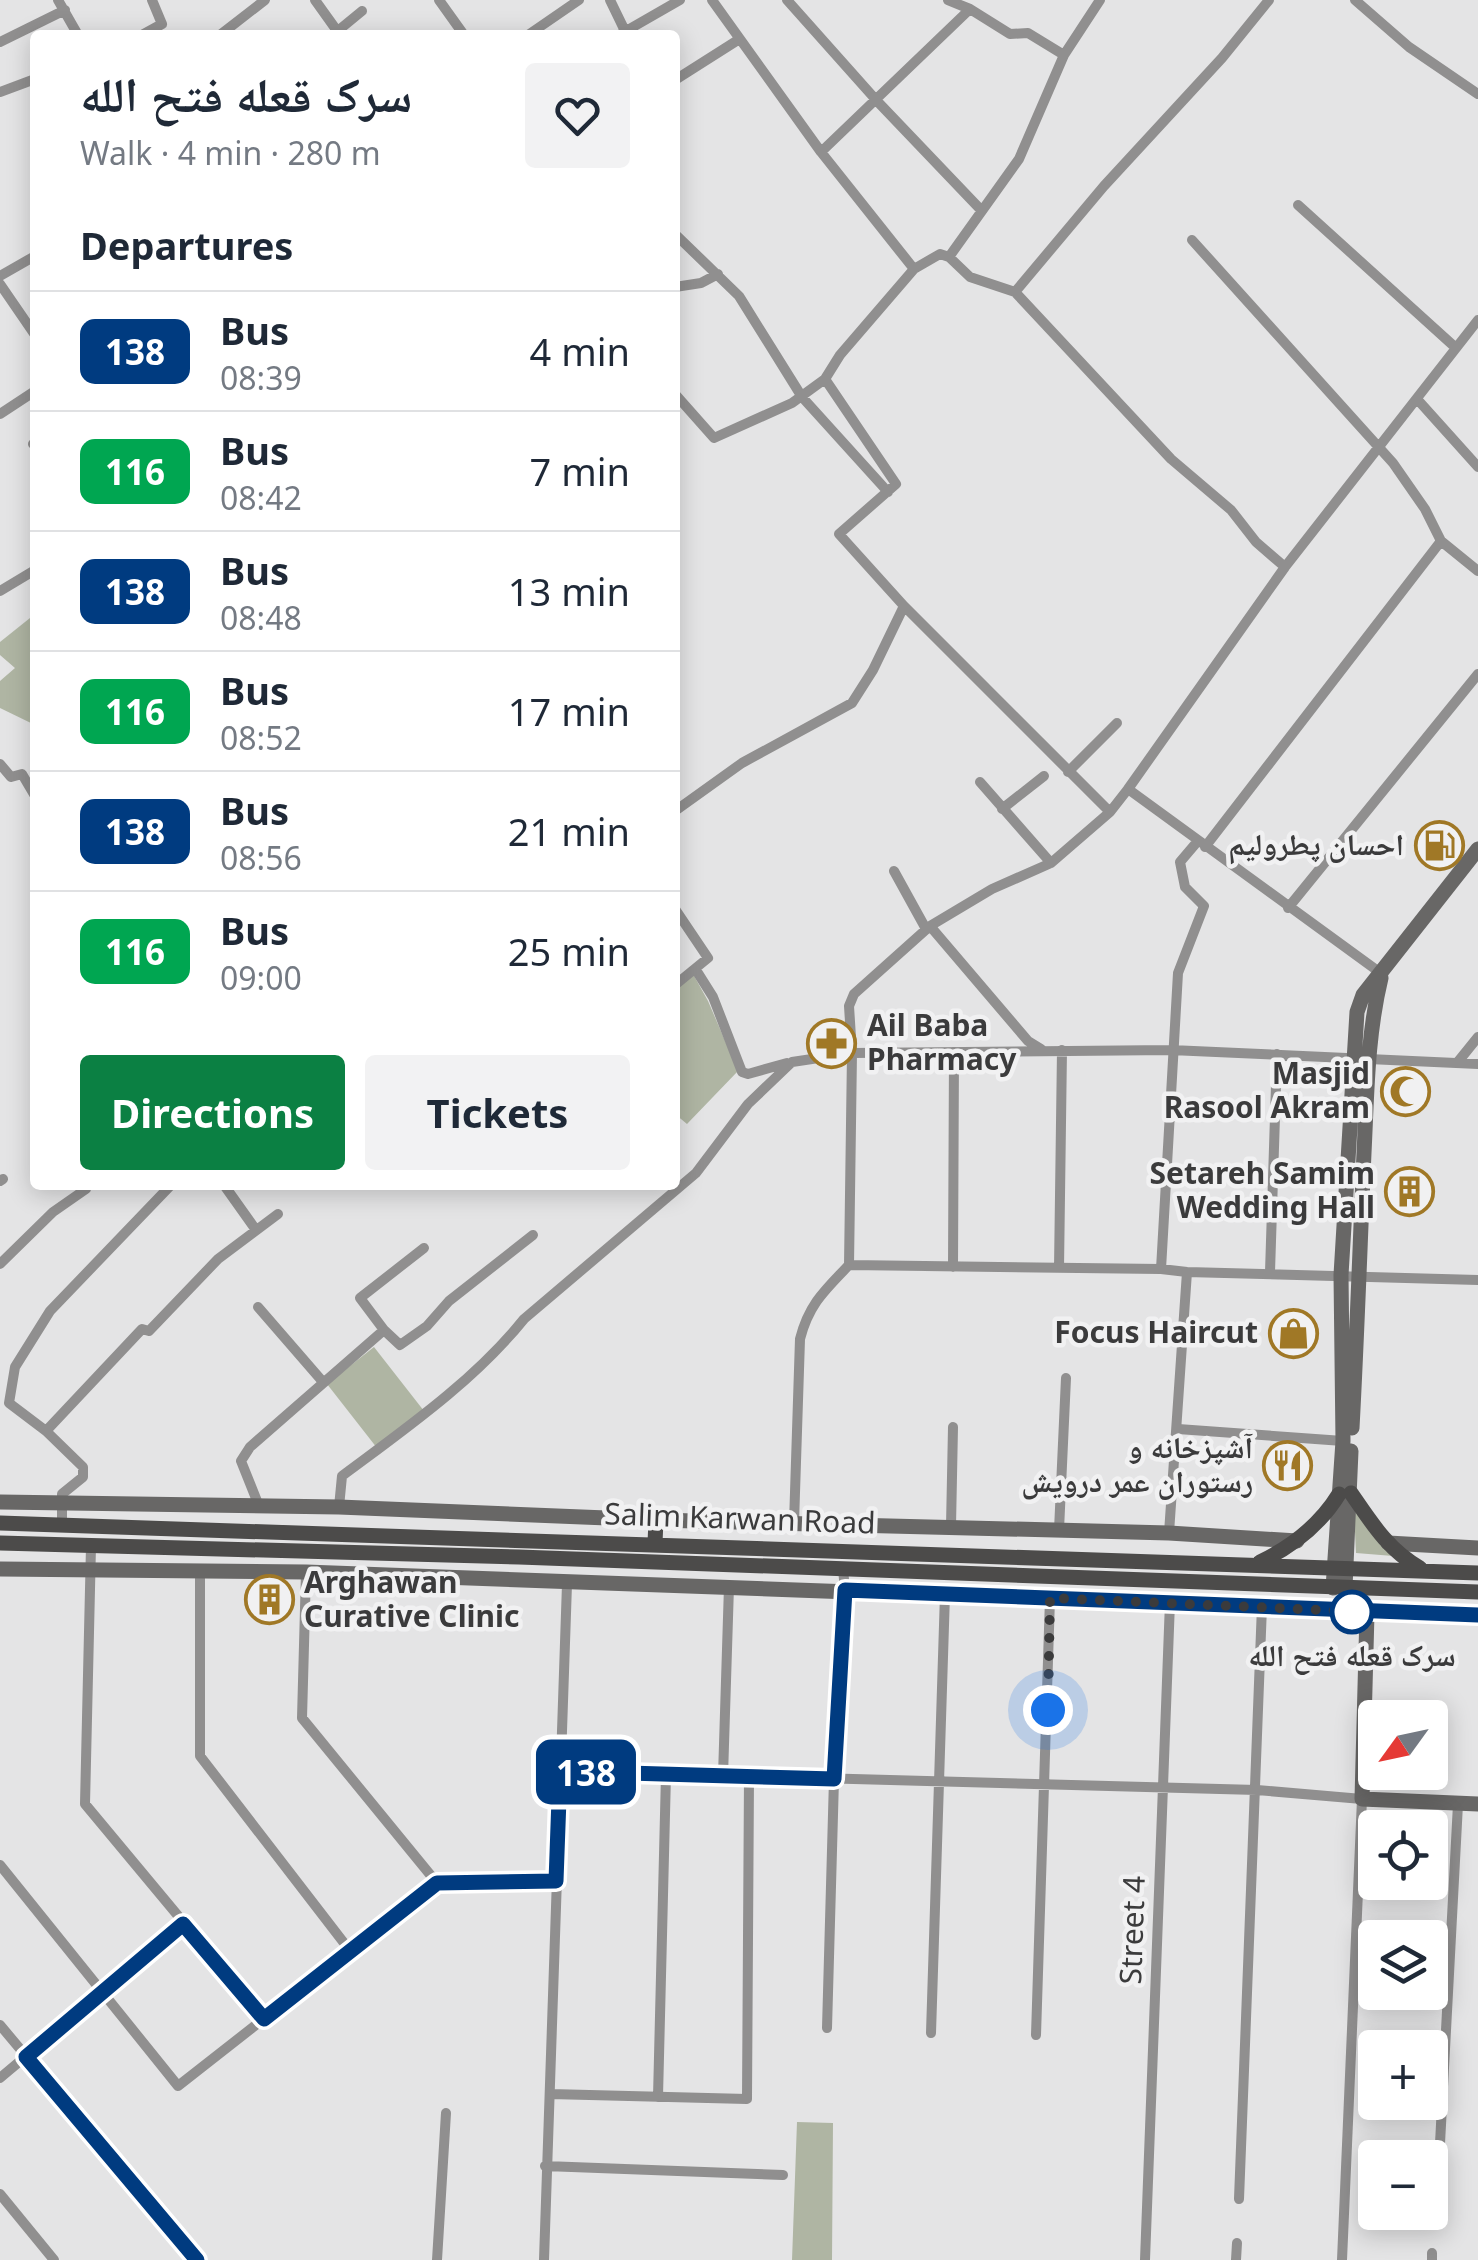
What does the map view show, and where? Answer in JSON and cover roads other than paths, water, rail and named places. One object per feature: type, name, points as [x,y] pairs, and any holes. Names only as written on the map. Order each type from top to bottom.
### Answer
[{"type":"main road","points":[[1254,1565],[1298,1540],[1345,1494],[1400,1557],[1423,1570]]},
{"type":"main road","points":[[655,1543],[656,1520]]},
{"type":"main road","name":"Salim Karwan Road","points":[[0,1523],[1478,1573]]},
{"type":"main road","points":[[520,1557],[523,1539]]},
{"type":"main road","name":"Salim Karwan Road","points":[[0,1542],[1478,1592]]},
{"type":"street","points":[[151,30],[162,24],[152,0]]},
{"type":"street","points":[[226,30],[265,0]]},
{"type":"street","points":[[314,0],[333,30]]},
{"type":"street","points":[[439,0],[460,30]]},
{"type":"street","points":[[535,30],[578,0]]},
{"type":"street","points":[[610,0],[621,30]]},
{"type":"street","points":[[627,30],[680,0]]},
{"type":"street","points":[[712,0],[821,152],[914,269]]},
{"type":"street","points":[[787,0],[982,210]]},
{"type":"street","points":[[948,0],[1010,34],[1028,34],[1064,55]]},
{"type":"street","points":[[949,257],[1019,158],[1064,55],[1100,0]]},
{"type":"street","points":[[1016,292],[1270,0]]},
{"type":"street","points":[[1354,0],[1409,46],[1478,94]]},
{"type":"street","points":[[0,42],[62,5],[75,30]]},
{"type":"street","points":[[821,152],[970,9]]},
{"type":"street","points":[[341,30],[362,11]]},
{"type":"street","points":[[680,77],[738,40]]},
{"type":"street","points":[[0,92],[30,81]]},
{"type":"street","points":[[1298,206],[1456,348]]},
{"type":"street","points":[[680,239],[739,296],[802,396],[888,492]]},
{"type":"street","points":[[1192,240],[1378,447],[1410,486],[1441,542],[1478,570]]},
{"type":"street","points":[[680,400],[714,438],[802,396],[825,379],[840,355],[914,269],[940,254],[949,257],[970,277],[1016,292],[1171,459],[1231,510],[1256,542],[1285,567]]},
{"type":"street","points":[[0,276],[30,259]]},
{"type":"street","points":[[680,287],[701,284],[718,274]]},
{"type":"street","points":[[0,284],[30,328]]},
{"type":"street","points":[[794,1523],[800,1339],[806,1316],[849,1265],[849,1006],[854,994],[928,928],[992,889],[1051,864],[1110,812],[1285,567],[1478,320]]},
{"type":"street","points":[[825,379],[896,482],[839,534],[904,606],[1110,812]]},
{"type":"street","points":[[0,414],[30,394]]},
{"type":"street","points":[[1416,398],[1478,467]]},
{"type":"street","points":[[1160,1269],[1178,974],[1204,906],[1185,887],[1180,862],[1201,844],[1441,542]]},
{"type":"street","points":[[0,591],[30,573]]},
{"type":"street","points":[[680,807],[742,763],[852,703],[904,606]]},
{"type":"street","points":[[1288,908],[1478,674]]},
{"type":"street","points":[[1068,772],[1117,722]]},
{"type":"street","points":[[0,764],[11,777],[22,774],[30,788]]},
{"type":"street","points":[[1002,810],[1044,776]]},
{"type":"street","points":[[980,782],[1051,864]]},
{"type":"street","points":[[1128,789],[1382,974]]},
{"type":"street","points":[[1339,1588],[1360,1276],[1361,1060],[1357,1012],[1363,996],[1478,849]]},
{"type":"street","points":[[894,871],[928,928],[1028,1041],[1042,1050]]},
{"type":"street","points":[[680,916],[708,958],[680,981]]},
{"type":"street","points":[[696,970],[713,996],[742,1072],[748,1074],[852,1052],[1172,1050],[1478,1064]]},
{"type":"street","points":[[1457,1064],[1478,1036]]},
{"type":"street","points":[[1059,1268],[1062,1050]]},
{"type":"street","points":[[953,1267],[954,1052]]},
{"type":"street","points":[[1270,1272],[1277,1054]]},
{"type":"street","points":[[1345,1494],[1341,1275],[1361,1060]]},
{"type":"street","points":[[680,1186],[696,1172],[748,1104],[792,1062]]},
{"type":"street","points":[[0,1264],[53,1212],[86,1190]]},
{"type":"street","points":[[0,1412],[8,1403],[15,1367],[50,1311],[166,1190]]},
{"type":"street","points":[[228,1190],[256,1230]]},
{"type":"street","points":[[339,1507],[342,1476],[423,1416],[524,1319],[675,1190]]},
{"type":"street","points":[[46,1431],[143,1329],[149,1331],[218,1259],[278,1214]]},
{"type":"street","points":[[424,1248],[360,1298],[400,1345],[428,1326],[450,1301],[533,1235]]},
{"type":"street","points":[[849,1265],[1160,1269],[1478,1280]]},
{"type":"street","points":[[1169,1532],[1187,1272]]},
{"type":"street","points":[[258,1307],[323,1382]]},
{"type":"street","points":[[259,1506],[241,1461],[250,1447],[384,1330]]},
{"type":"street","points":[[1060,1530],[1066,1378]]},
{"type":"street","points":[[8,1403],[46,1431],[83,1467],[82,1477],[62,1494],[62,1526]]},
{"type":"street","points":[[951,1526],[953,1427]]},
{"type":"street","points":[[1178,1429],[1343,1441]]},
{"type":"street","points":[[0,1502],[339,1507],[656,1520],[1169,1532],[1298,1540]]},
{"type":"street","points":[[1388,1543],[1478,1548]]},
{"type":"street","points":[[90,1546],[85,1804],[264,2019]]},
{"type":"street","points":[[0,1569],[306,1572],[1478,1615]]},
{"type":"street","points":[[826,2028],[843,1569]]},
{"type":"street","points":[[200,1570],[200,1756],[351,1952]]},
{"type":"street","points":[[306,1572],[302,1718],[437,1883]]},
{"type":"street","points":[[544,2260],[567,1584]]},
{"type":"street","points":[[723,1776],[729,1586]]},
{"type":"street","points":[[931,2033],[944,1594]]},
{"type":"street","points":[[1036,2035],[1050,1598]]},
{"type":"street","name":"Street 4","points":[[1145,2260],[1170,1602]]},
{"type":"street","points":[[1239,2199],[1262,1606]]},
{"type":"street","points":[[1342,2260],[1367,1612]]},
{"type":"street","points":[[560,1771],[1257,1790],[1478,1804]]},
{"type":"street","points":[[658,2097],[666,1774]]},
{"type":"street","points":[[550,2094],[747,2099],[750,1776]]},
{"type":"street","points":[[1439,2140],[1458,1804]]},
{"type":"street","points":[[0,1865],[178,2086],[437,1883],[556,1881]]},
{"type":"street","points":[[0,2078],[183,1924]]},
{"type":"street","points":[[0,2024],[197,2260]]},
{"type":"street","points":[[436,2260],[446,2113]]},
{"type":"street","points":[[545,2166],[783,2175]]},
{"type":"street","points":[[0,2194],[54,2260]]},
{"type":"street","points":[[1236,2260],[1237,2244]]},
{"type":"place","name":"احسان پطرولیم","points":[[1439,845]]},
{"type":"place","name":"Ail Baba Pharmacy","points":[[832,1043]]},
{"type":"place","name":"Masjid Rasool Akram","points":[[1405,1091]]},
{"type":"place","name":"Setareh Samim Wedding Hall","points":[[1410,1191]]},
{"type":"place","name":"Focus Haircut","points":[[1293,1333]]},
{"type":"place","name":"آشپزخانه و رستوران عمر درویش","points":[[1288,1465]]},
{"type":"place","name":"Arghawan Curative Clinic","points":[[269,1600]]},
{"type":"place","name":"سرک قعله فتح الله","points":[[1352,1612]]}]
